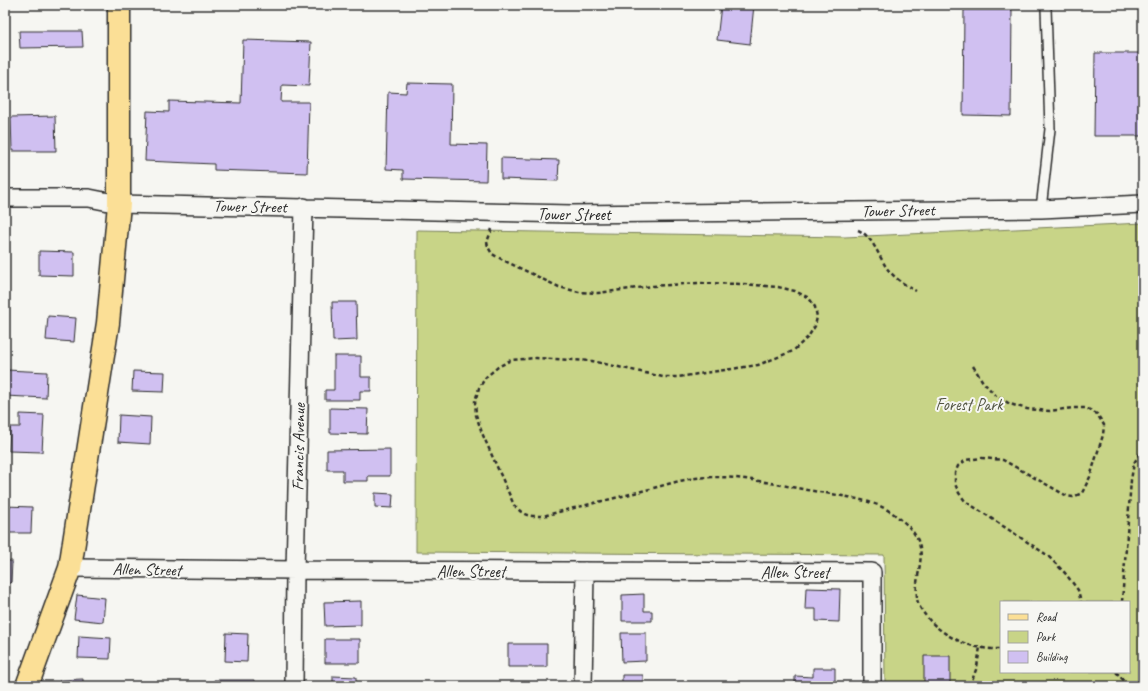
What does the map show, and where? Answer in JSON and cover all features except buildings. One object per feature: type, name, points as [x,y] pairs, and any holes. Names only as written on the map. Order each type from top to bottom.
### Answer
[{"type":"main road","points":[[27,686],[70,568],[108,323],[119,204],[119,5]]},
{"type":"street","name":"Tower Street","points":[[5,198],[88,198],[119,204],[571,214],[1041,209],[1143,204]]},
{"type":"street","name":"Francis Avenue","points":[[294,686],[295,570],[304,207]]},
{"type":"street","name":"Allen Street","points":[[70,568],[872,572],[872,686]]},
{"type":"street","points":[[583,686],[585,571]]},
{"type":"lane","points":[[1041,209],[1050,130],[1046,8]]},
{"type":"path","points":[[492,229],[487,242],[488,248],[492,254],[560,287],[579,292],[598,293],[653,286],[699,283],[778,287],[809,298],[815,307],[817,317],[815,326],[808,337],[793,351],[758,365],[678,377],[663,377],[592,361],[536,358],[512,360],[498,367],[486,377],[479,388],[475,401],[476,415],[482,433],[514,505],[521,513],[529,516],[543,516],[695,478],[721,477],[756,480],[850,497],[878,505],[897,515],[909,527],[918,541],[921,554],[921,565],[917,585],[917,599],[922,610],[931,623],[948,635],[968,644],[1000,649]]},
{"type":"path","points":[[857,229],[862,231],[870,240],[887,268],[900,282],[916,291]]},
{"type":"path","points":[[973,366],[983,382],[996,395],[1010,404],[1026,409],[1050,411],[1086,408],[1097,414],[1104,425],[1103,435],[1090,477],[1082,493],[1073,497],[1067,496],[1003,460],[982,458],[966,460],[958,466],[955,473],[955,484],[958,493],[965,501],[1047,556],[1065,573],[1078,590],[1081,601]]},
{"type":"path","points":[[1122,601],[1131,480],[1134,463],[1143,449]]},
{"type":"path","points":[[970,686],[980,647]]},
{"type":"path","points":[[1117,673],[1129,686]]},
{"type":"green space","name":"Forest Park","points":[[1143,223],[1143,686],[885,686],[884,555],[416,552],[417,230],[845,237]]}]
